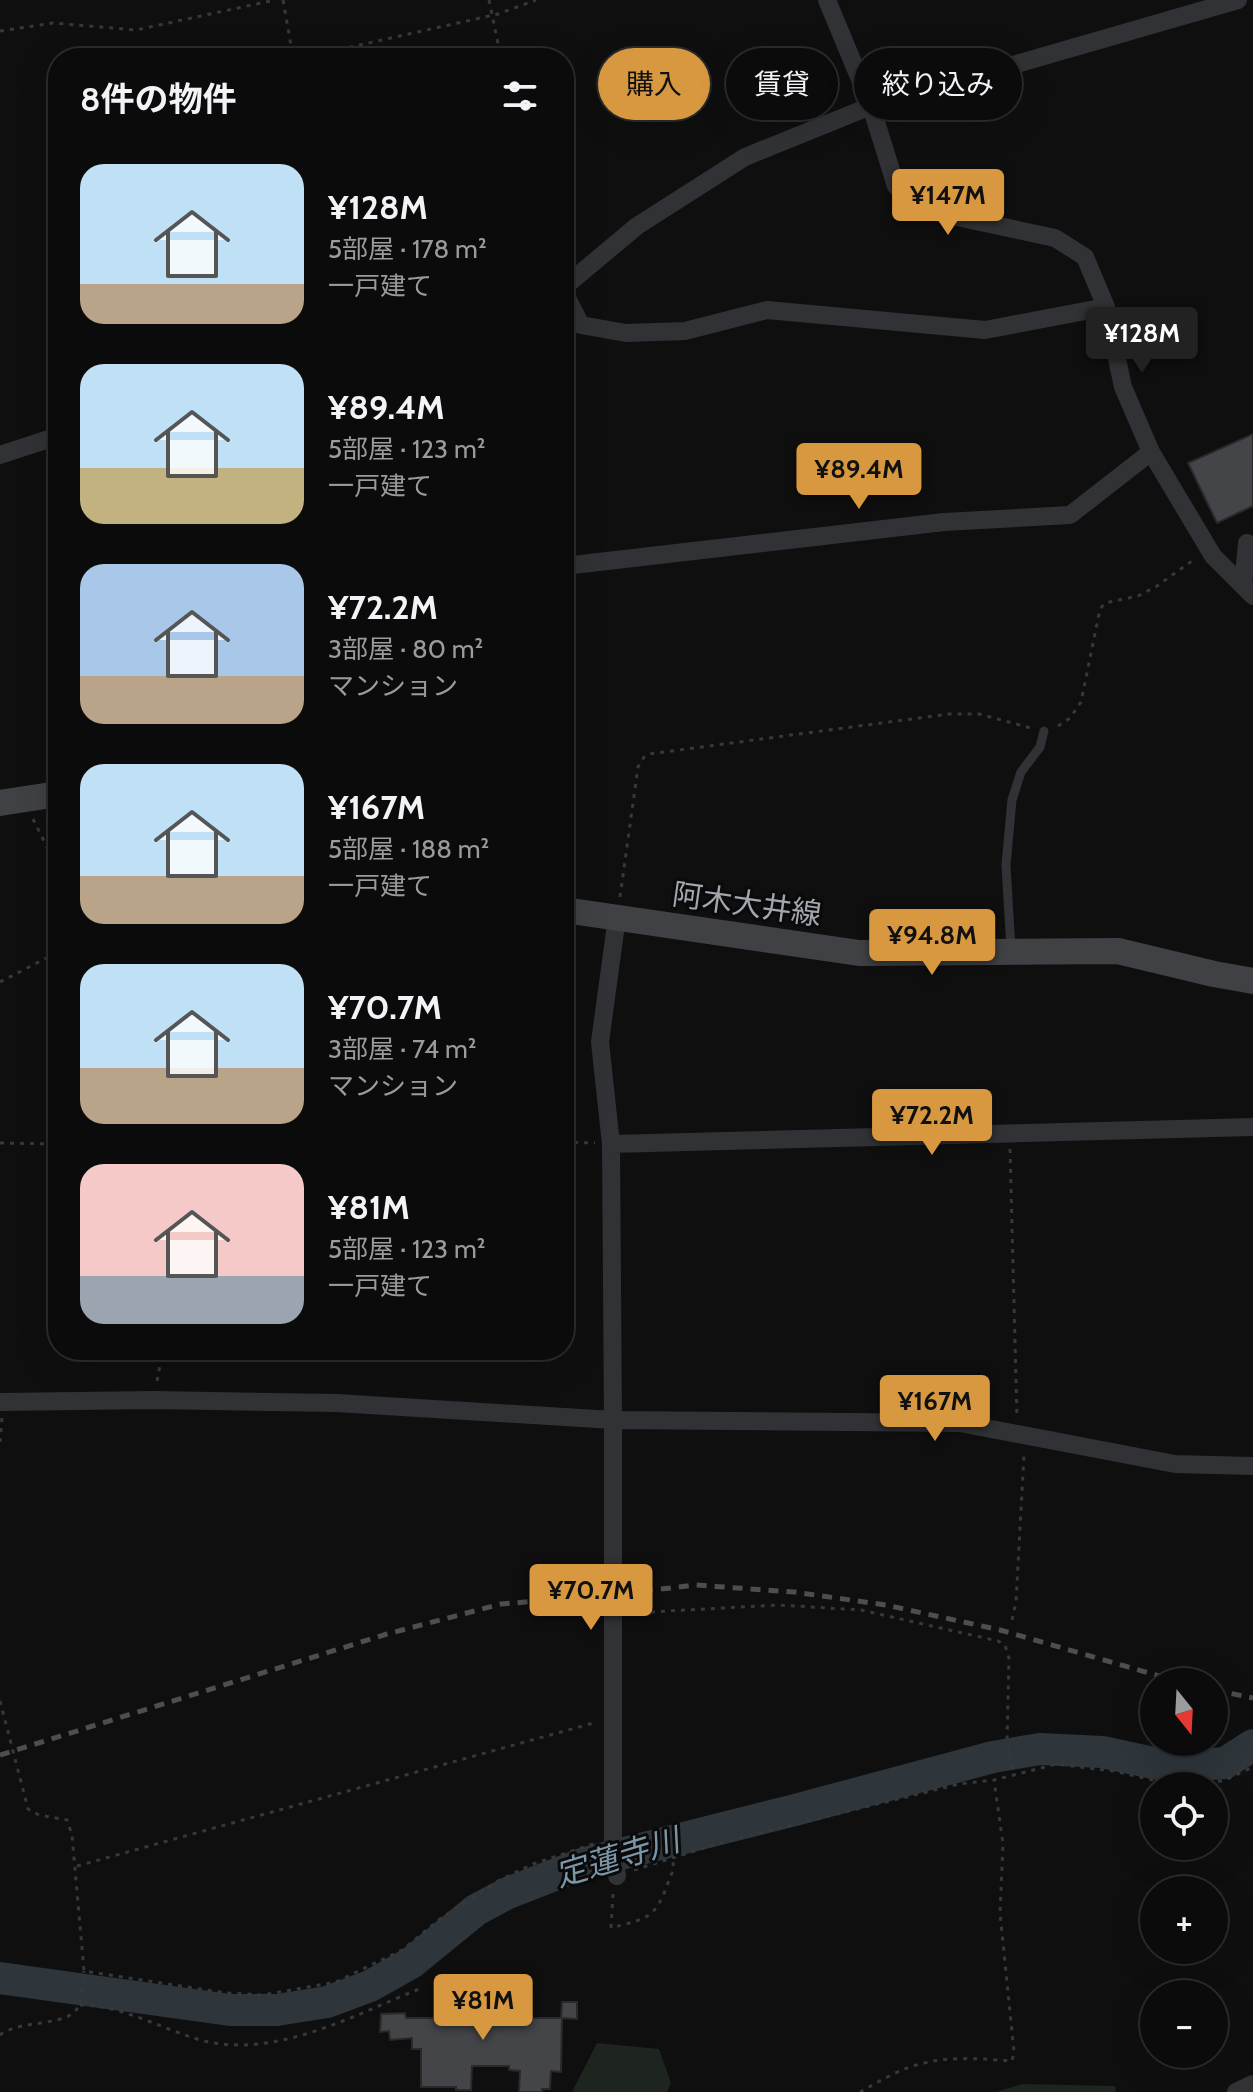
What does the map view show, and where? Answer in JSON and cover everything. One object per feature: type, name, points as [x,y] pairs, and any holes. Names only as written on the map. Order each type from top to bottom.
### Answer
[{"type":"main road","points":[[6,802],[48,796]]},
{"type":"main road","name":"阿木大井線","points":[[574,911],[859,953],[1118,951],[1253,981]]},
{"type":"street","points":[[827,0],[854,65]]},
{"type":"street","points":[[1022,62],[1238,0]]},
{"type":"street","points":[[574,281],[637,226],[745,157],[854,113]]},
{"type":"street","points":[[875,120],[896,186],[916,208],[1055,238],[1085,257],[1106,307],[1123,387],[1151,452],[1211,553],[1248,591]]},
{"type":"street","points":[[574,311],[581,325],[626,333],[685,331],[767,310],[985,330],[1106,307]]},
{"type":"street","points":[[0,455],[48,439]]},
{"type":"street","points":[[574,565],[944,522],[1070,515],[1151,452]]},
{"type":"street","points":[[1211,553],[1250,542],[1248,591]]},
{"type":"street","points":[[617,917],[600,1042],[611,1144],[613,1841],[617,1876]]},
{"type":"street","points":[[611,1144],[1253,1127]]},
{"type":"street","points":[[2,1402],[157,1400],[337,1403],[613,1420],[960,1423],[1175,1464],[1253,1466]]},
{"type":"street","points":[[1236,2092],[1253,2084]]},
{"type":"lane","points":[[1011,950],[1006,865],[1012,800],[1021,772],[1040,747],[1044,731]]},
{"type":"path","points":[[0,31],[53,23],[136,30],[275,0]]},
{"type":"path","points":[[283,0],[291,48]]},
{"type":"path","points":[[489,0],[499,48]]},
{"type":"path","points":[[346,48],[498,14],[536,0]]},
{"type":"path","points":[[617,917],[638,767],[649,754],[949,714],[979,714],[1044,731],[1070,718],[1081,702],[1100,609],[1105,603],[1138,596],[1211,553]]},
{"type":"path","points":[[6,802],[48,850]]},
{"type":"path","points":[[0,982],[48,957]]},
{"type":"path","points":[[1010,1134],[1021,1434],[1016,1602],[1012,1620]]},
{"type":"path","points":[[574,1142],[611,1144]]},
{"type":"path","points":[[0,1143],[48,1144]]},
{"type":"path","points":[[157,1400],[161,1360]]},
{"type":"path","points":[[0,1442],[2,1402]]},
{"type":"path","points":[[612,1615],[778,1605],[861,1610],[998,1641],[1005,1645],[1009,1658],[1007,1742],[1014,1773]]},
{"type":"path","points":[[0,1701],[28,1809],[39,1815],[67,1820],[77,1866],[84,1971],[80,2005],[70,2017],[32,2022],[7,2029],[0,2035]]},
{"type":"path","points":[[77,1866],[612,1718]]},
{"type":"path","points":[[672,1858],[674,1867],[661,1906],[641,1920],[611,1928],[617,1876],[672,1858],[723,1842],[959,1784],[994,1780],[1057,1764],[1197,1786],[1225,1780],[1253,1767]]},
{"type":"path","points":[[860,2092],[891,2075],[924,2063],[972,2059],[1012,2061],[1014,2052],[1000,1913],[1003,1844],[994,1780]]},
{"type":"path","points":[[84,1971],[251,1995],[295,1991],[336,1982],[402,1950],[440,1919],[498,1881],[533,1864],[613,1841]]},
{"type":"path","points":[[80,2005],[99,2005],[198,2039],[226,2045],[256,2045],[316,2031],[419,1989]]},
{"type":"shaded area","points":[[597,2043],[659,2049],[671,2083],[667,2092],[572,2092]]},
{"type":"shaded area","points":[[1022,2084],[1115,2086],[1116,2092],[996,2092]]},
{"type":"building","points":[[1253,434],[1253,506],[1217,523],[1188,463]]},
{"type":"building","points":[[472,1986],[504,1986],[504,2018],[561,2018],[562,2002],[577,2002],[577,2019],[562,2018],[561,2072],[551,2071],[550,2089],[519,2092],[520,2071],[509,2070],[509,2066],[472,2066],[471,2090],[421,2087],[421,2049],[412,2049],[412,2038],[390,2040],[389,2031],[380,2032],[381,2014],[405,2013],[406,2018],[451,2018],[452,2000],[472,2001]]},
{"type":"waterway","name":"定蓮寺川","points":[[0,1978],[230,2010],[277,2010],[327,2002],[370,1986],[411,1963],[476,1910],[508,1893],[585,1863],[993,1757],[1040,1749],[1102,1752],[1172,1767],[1225,1763],[1253,1745]]},
{"type":"railway","points":[[0,1755],[387,1634],[501,1604],[695,1585],[794,1592],[886,1605],[1000,1630],[1140,1670]]},
{"type":"railway","points":[[1228,1693],[1253,1698]]}]
